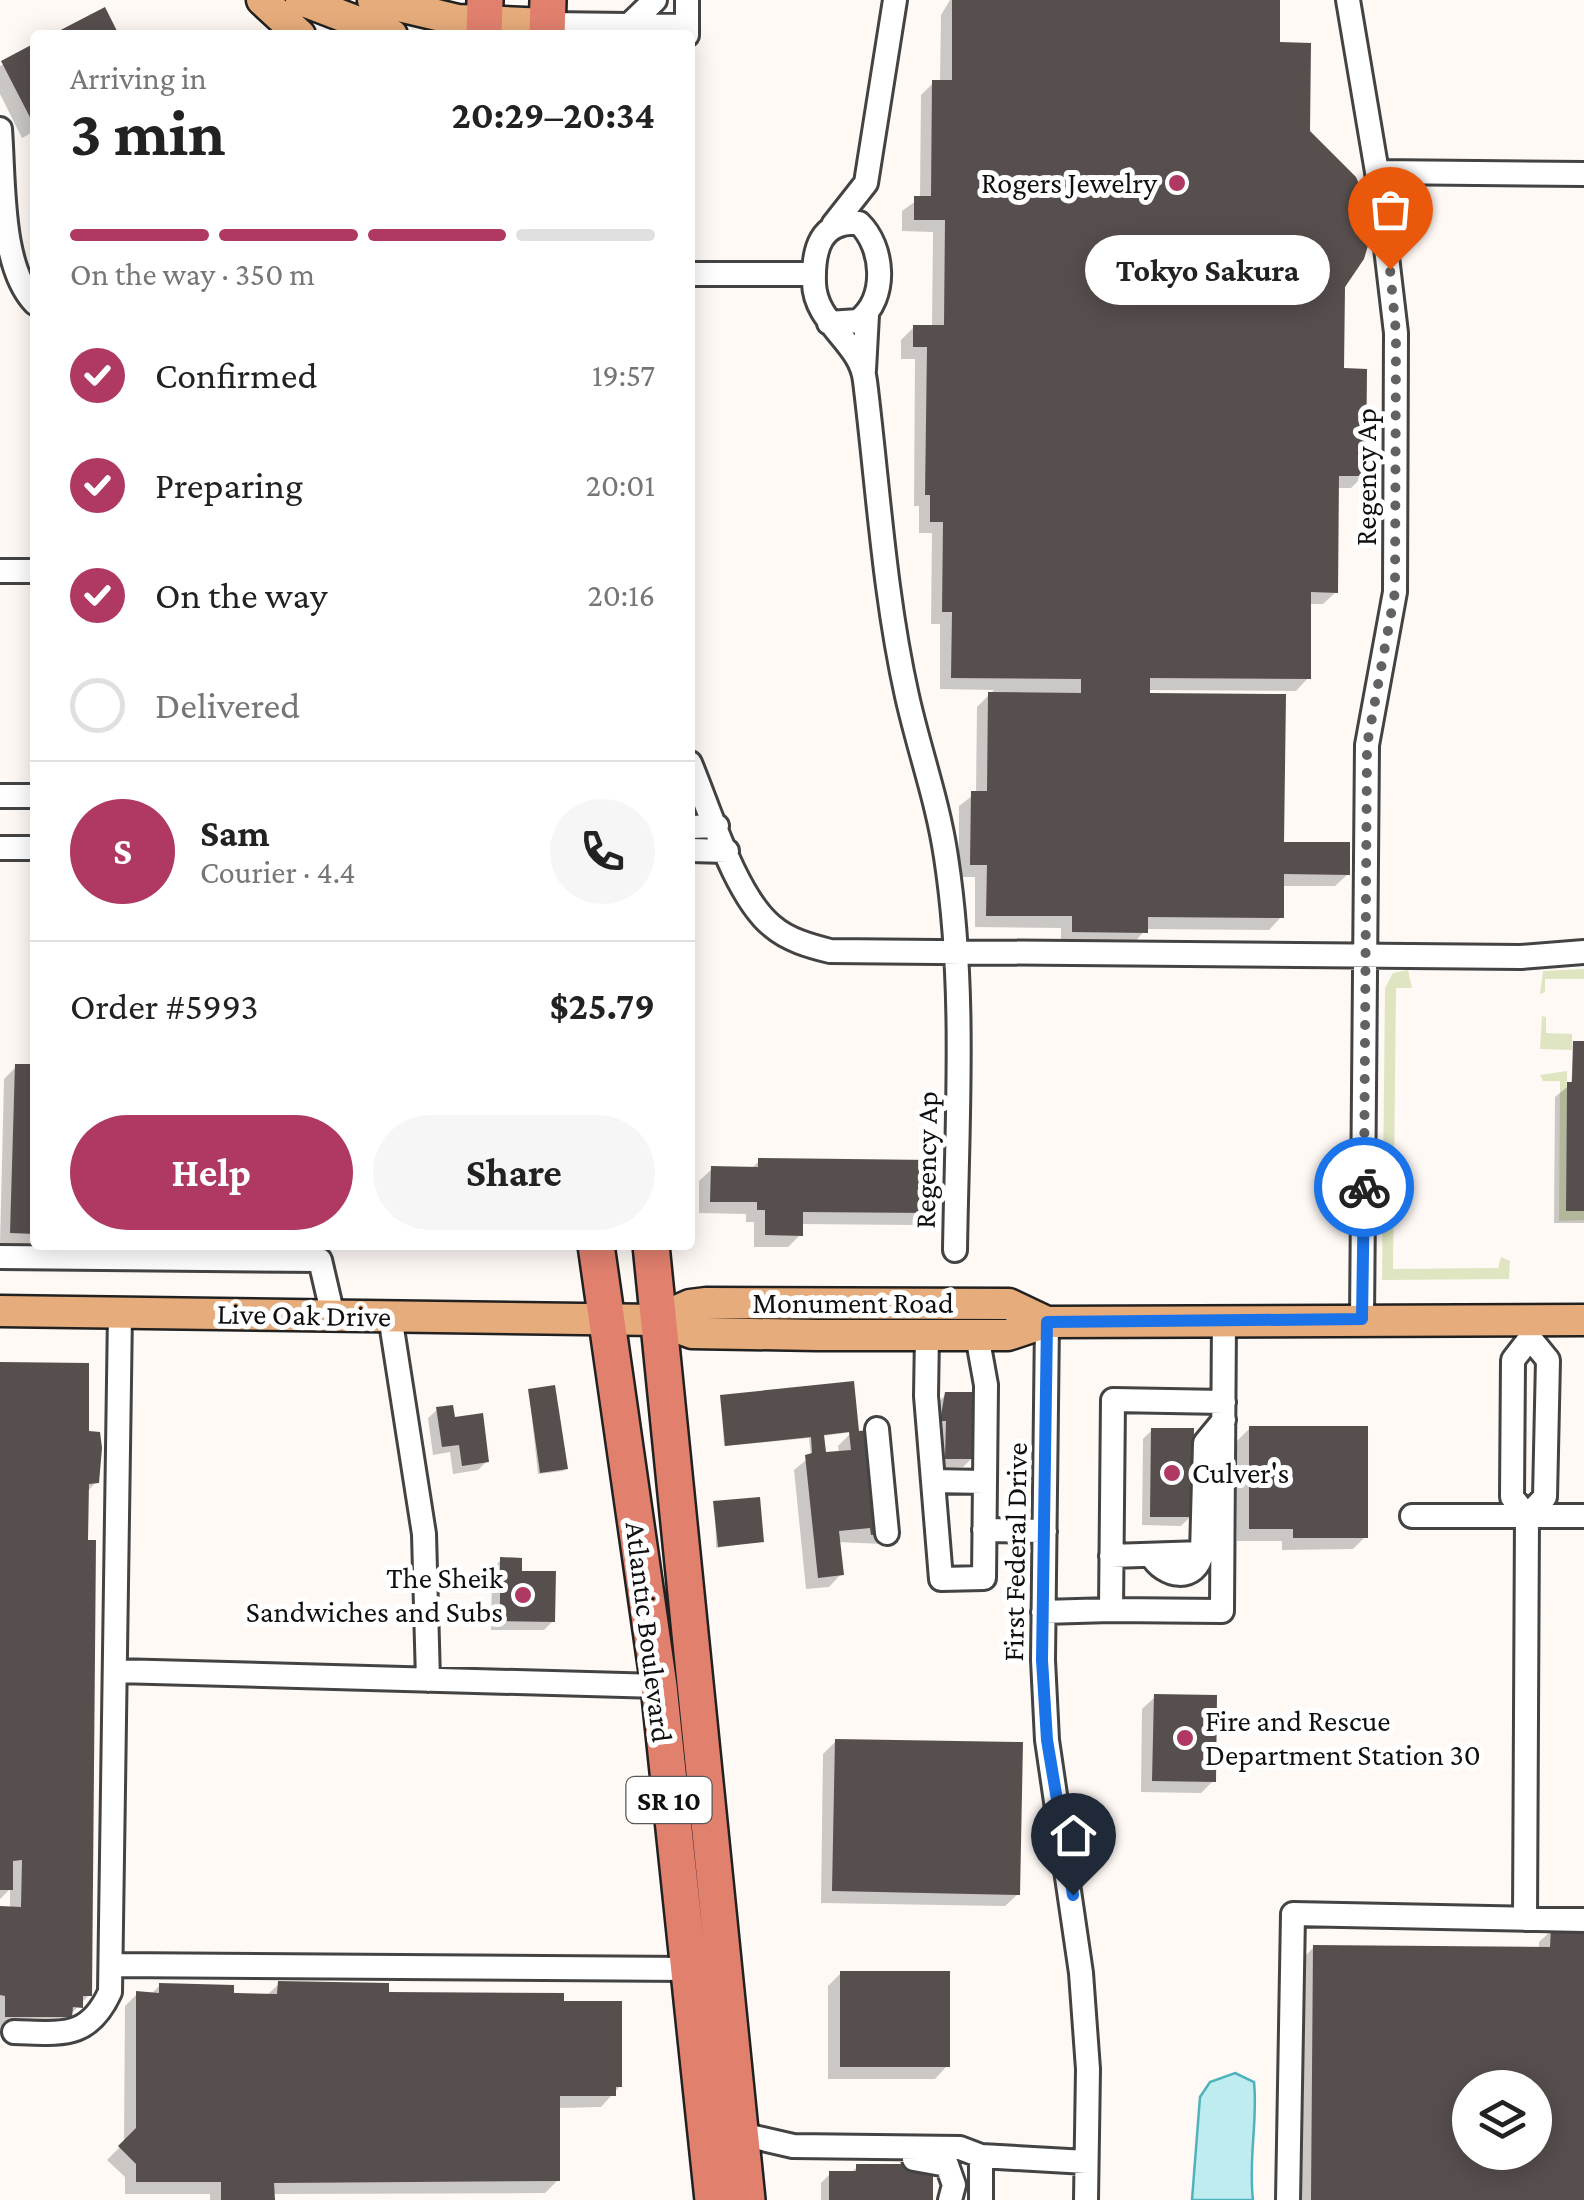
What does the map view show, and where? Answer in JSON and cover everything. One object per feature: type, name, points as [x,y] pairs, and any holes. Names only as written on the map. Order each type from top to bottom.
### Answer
[{"type":"highway","name":"Atlantic Boulevard","points":[[597,1250],[660,1686],[712,2200]]},
{"type":"highway","name":"Atlantic Boulevard","points":[[650,1250],[748,2200]]},
{"type":"highway","points":[[690,1969],[714,1978],[716,2005],[730,2013]]},
{"type":"main road","points":[[262,0],[295,30]]},
{"type":"main road","points":[[301,0],[379,30]]},
{"type":"main road","points":[[373,0],[422,14],[547,20]]},
{"type":"main road","name":"Monument Road","points":[[657,1320],[690,1305],[706,1303],[1009,1304],[1047,1322]]},
{"type":"main road","name":"Live Oak Drive","points":[[0,1312],[608,1319]]},
{"type":"main road","name":"Monument Road","points":[[608,1319],[657,1320],[692,1333],[927,1335],[1008,1335],[1047,1322],[1362,1319],[1529,1329],[1584,1320]]},
{"type":"street","points":[[629,25],[654,0]]},
{"type":"street","points":[[687,0],[687,30]]},
{"type":"street","points":[[829,323],[847,325],[867,315],[874,304],[879,269],[866,183],[895,0]]},
{"type":"street","name":"Regency Ap","points":[[1348,0],[1377,172],[1396,333],[1396,574],[1367,745],[1362,1319]]},
{"type":"street","points":[[547,20],[677,30]]},
{"type":"street","points":[[0,129],[2,229],[8,283],[30,299]]},
{"type":"street","points":[[1377,172],[1584,174]]},
{"type":"street","points":[[864,370],[814,297],[814,274],[824,232],[866,183]]},
{"type":"street","points":[[833,226],[859,223],[871,234]]},
{"type":"street","points":[[695,274],[814,274]]},
{"type":"street","name":"Regency Ap","points":[[867,315],[864,370],[893,619],[908,698],[937,810],[956,950],[955,1250]]},
{"type":"street","points":[[0,571],[30,571]]},
{"type":"street","points":[[695,775],[752,904],[770,926],[830,951],[1521,957],[1584,952]]},
{"type":"street","points":[[0,796],[30,796]]},
{"type":"street","points":[[695,828],[717,826]]},
{"type":"street","points":[[0,848],[30,848]]},
{"type":"street","points":[[695,850],[727,850]]},
{"type":"street","points":[[0,1257],[320,1260],[332,1316]]},
{"type":"street","points":[[14,2032],[82,2028],[100,2014],[110,1992],[120,1313]]},
{"type":"street","points":[[390,1316],[424,1534],[428,1680]]},
{"type":"street","points":[[1043,1612],[1222,1611],[1212,1554],[1224,1410],[1224,1320]]},
{"type":"street","name":"First Federal Drive","points":[[1047,1322],[1043,1612],[1047,1740],[1081,1972],[1088,2068],[1086,2200]]},
{"type":"street","points":[[1527,1516],[1546,1497],[1548,1360],[1529,1329]]},
{"type":"street","points":[[1525,1919],[1527,1516],[1512,1497],[1513,1360],[1529,1329]]},
{"type":"street","points":[[927,1335],[932,1482],[941,1579],[984,1578],[986,1385],[978,1335]]},
{"type":"street","points":[[1111,1610],[1113,1400],[1224,1410]]},
{"type":"street","points":[[876,1429],[887,1534]]},
{"type":"street","points":[[932,1482],[985,1482]]},
{"type":"street","points":[[1412,1516],[1584,1516]]},
{"type":"street","points":[[984,1530],[1044,1531]]},
{"type":"street","points":[[1111,1556],[1212,1554]]},
{"type":"street","points":[[116,1671],[660,1686]]},
{"type":"street","points":[[1288,2200],[1293,1914],[1584,1920]]},
{"type":"street","points":[[113,1965],[690,1969]]},
{"type":"street","points":[[741,2134],[793,2146],[960,2148],[981,2156],[1086,2162]]},
{"type":"street","points":[[834,2146],[851,2157],[939,2161],[954,2176],[950,2200]]},
{"type":"street","points":[[981,2156],[981,2200]]},
{"type":"green space","points":[[1584,969],[1584,979],[1545,979],[1545,992],[1540,994],[1543,971]]},
{"type":"green space","points":[[1408,970],[1412,988],[1396,988],[1393,1269],[1498,1268],[1501,1257],[1510,1261],[1509,1279],[1382,1280],[1385,988],[1393,973]]},
{"type":"green space","points":[[1542,1016],[1546,1017],[1546,1033],[1572,1034],[1572,1050],[1540,1049]]},
{"type":"green space","points":[[1567,1071],[1566,1211],[1584,1211],[1584,1220],[1559,1221],[1560,1081],[1543,1081],[1540,1075]]},
{"type":"water","points":[[1235,2073],[1254,2082],[1253,2200],[1192,2200],[1200,2097],[1210,2082]]},
{"type":"building","points":[[952,0],[1280,0],[1280,42],[1311,43],[1310,131],[1356,177],[1370,209],[1373,229],[1364,259],[1345,287],[1344,368],[1367,369],[1366,476],[1339,476],[1338,593],[1311,592],[1311,679],[1150,678],[1150,693],[1286,694],[1284,842],[1350,842],[1350,875],[1284,874],[1284,918],[1148,917],[1148,933],[1072,932],[1072,916],[986,916],[987,865],[970,865],[971,791],[987,791],[988,692],[1081,693],[1081,679],[951,678],[952,612],[942,612],[943,522],[930,522],[930,495],[925,495],[927,347],[913,347],[913,325],[944,325],[945,220],[914,220],[914,196],[931,196],[932,80],[952,80]]},
{"type":"building","points":[[105,7],[116,30],[61,30]]},
{"type":"building","points":[[30,46],[30,117],[1,61]]},
{"type":"building","points":[[1573,1041],[1584,1041],[1584,1211],[1566,1211],[1567,1082],[1572,1082]]},
{"type":"building","points":[[15,1064],[30,1064],[30,1234],[10,1233]]},
{"type":"building","points":[[758,1158],[932,1160],[931,1213],[803,1212],[803,1236],[765,1235],[765,1210],[757,1210],[757,1202],[710,1202],[711,1166],[758,1167]]},
{"type":"building","points":[[0,1362],[89,1363],[89,1431],[100,1432],[102,1448],[99,1483],[89,1484],[88,1540],[96,1540],[92,1996],[83,1996],[83,2008],[73,2007],[72,2017],[5,2017],[5,1996],[0,1995],[0,1906],[21,1907],[22,1860],[13,1861],[13,1890],[0,1890]]},
{"type":"building","points":[[854,1381],[859,1431],[886,1428],[897,1532],[871,1535],[870,1528],[839,1531],[844,1575],[818,1578],[805,1455],[812,1453],[811,1437],[725,1446],[720,1395]],"holes":[[[849,1432],[851,1450],[826,1452],[824,1435]]]},
{"type":"building","points":[[555,1385],[568,1469],[540,1473],[528,1389]]},
{"type":"building","points":[[945,1392],[975,1392],[974,1459],[945,1459],[946,1421],[940,1421]]},
{"type":"building","points":[[453,1405],[455,1417],[483,1413],[489,1462],[462,1466],[459,1445],[442,1447],[436,1407]]},
{"type":"building","points":[[1249,1426],[1368,1426],[1368,1538],[1293,1538],[1293,1529],[1249,1529]]},
{"type":"building","name":"Culver's","points":[[1151,1428],[1194,1428],[1193,1517],[1150,1517]]},
{"type":"building","points":[[760,1497],[764,1542],[718,1547],[713,1501]]},
{"type":"building","points":[[500,1557],[522,1558],[522,1571],[556,1571],[555,1622],[500,1621]]},
{"type":"building","name":"Fire and Rescue Department Station 30","points":[[1154,1694],[1217,1695],[1216,1782],[1152,1781]]},
{"type":"building","points":[[835,1739],[1023,1742],[1020,1895],[832,1891]]},
{"type":"building","points":[[1551,1927],[1584,1927],[1584,2200],[1311,2200],[1313,1945],[1550,1947]]},
{"type":"building","points":[[840,1971],[950,1971],[950,2067],[840,2067]]},
{"type":"building","points":[[278,1981],[389,1983],[389,1992],[564,1993],[564,2001],[622,2001],[622,2087],[616,2087],[616,2096],[560,2096],[560,2181],[274,2183],[275,2200],[221,2200],[221,2182],[136,2182],[136,2164],[118,2146],[136,2128],[136,1991],[159,1993],[159,1983],[234,1985],[234,1993],[277,1994]]},
{"type":"building","points":[[856,2164],[933,2164],[933,2200],[829,2200],[829,2171],[856,2171]]},
{"type":"way so far","points":[[1364,1187],[1367,745],[1395,592],[1396,333],[1390,269]]},
{"type":"place","name":"Rogers Jewelry","points":[[1177,183]]},
{"type":"place","name":"Tokyo Sakura","points":[[1390,269]]},
{"type":"place","name":"Culver's","points":[[1172,1473]]},
{"type":"place","name":"The Sheik Sandwiches and Subs","points":[[523,1595]]},
{"type":"place","name":"Fire and Rescue Department Station 30","points":[[1185,1738]]},
{"type":"route","points":[[1073,1895],[1047,1740],[1042,1660],[1047,1322],[1362,1319],[1364,1187]]}]
